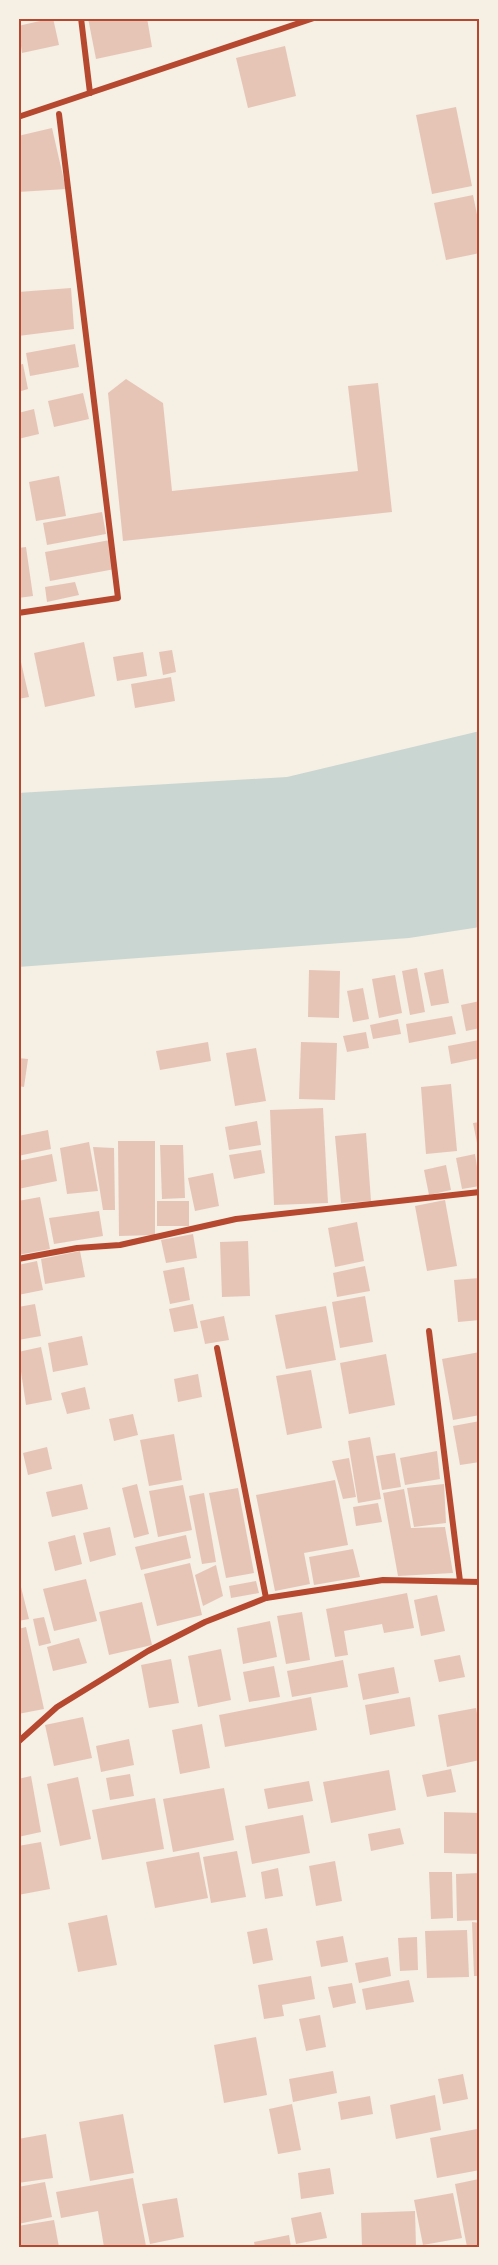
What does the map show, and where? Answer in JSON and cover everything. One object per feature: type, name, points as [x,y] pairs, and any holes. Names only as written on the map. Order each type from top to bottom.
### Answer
[{"type":"street","points":[[81,18],[90,93]]},
{"type":"street","points":[[18,117],[314,18]]},
{"type":"street","points":[[18,613],[118,597],[59,114]]},
{"type":"street","points":[[18,1259],[77,1248],[120,1245],[236,1219],[480,1192]]},
{"type":"street","points":[[429,1331],[460,1581]]},
{"type":"street","points":[[216,1348],[266,1598]]},
{"type":"street","points":[[18,1742],[57,1707],[148,1651],[205,1622],[266,1598],[383,1580],[480,1582]]},
{"type":"shaded area","points":[[480,731],[480,927],[409,938],[18,967],[18,793],[287,777]]},
{"type":"building","points":[[53,18],[59,45],[22,53],[18,26]]},
{"type":"building","points":[[88,18],[147,18],[152,47],[96,59]]},
{"type":"building","points":[[285,46],[296,96],[248,108],[236,58]]},
{"type":"building","points":[[456,107],[472,186],[432,194],[416,115]]},
{"type":"building","points":[[52,128],[66,189],[18,192],[18,136]]},
{"type":"building","points":[[473,195],[480,229],[480,253],[446,260],[434,203]]},
{"type":"building","points":[[71,288],[74,329],[18,336],[18,292]]},
{"type":"building","points":[[75,344],[79,367],[30,376],[26,353]]},
{"type":"building","points":[[23,364],[28,389],[18,392],[18,365]]},
{"type":"building","points":[[126,379],[163,403],[172,491],[358,471],[348,386],[378,383],[392,512],[123,541],[108,393]]},
{"type":"building","points":[[83,393],[89,419],[54,427],[48,401]]},
{"type":"building","points":[[34,409],[39,434],[18,439],[18,413]]},
{"type":"building","points":[[59,476],[66,516],[36,521],[29,482]]},
{"type":"building","points":[[102,512],[106,534],[47,545],[43,523]]},
{"type":"building","points":[[110,540],[115,569],[50,581],[45,552]]},
{"type":"building","points":[[26,547],[33,596],[18,598],[18,548]]},
{"type":"building","points":[[75,582],[79,595],[47,602],[45,587]]},
{"type":"building","points":[[84,642],[95,696],[45,707],[34,653]]},
{"type":"building","points":[[18,649],[29,697],[18,699]]},
{"type":"building","points":[[172,650],[176,672],[163,675],[159,652]]},
{"type":"building","points":[[143,652],[147,676],[117,681],[113,657]]},
{"type":"building","points":[[171,677],[175,701],[135,708],[131,684]]},
{"type":"building","points":[[417,968],[425,1012],[410,1015],[402,971]]},
{"type":"building","points":[[443,969],[449,1003],[431,1006],[424,973]]},
{"type":"building","points":[[309,970],[340,971],[339,1018],[308,1017]]},
{"type":"building","points":[[395,975],[402,1013],[379,1018],[372,979]]},
{"type":"building","points":[[363,988],[369,1019],[353,1022],[347,991]]},
{"type":"building","points":[[480,1001],[480,1028],[466,1031],[461,1005]]},
{"type":"building","points":[[452,1016],[456,1034],[409,1043],[406,1024]]},
{"type":"building","points":[[398,1019],[401,1034],[373,1039],[370,1025]]},
{"type":"building","points":[[366,1032],[369,1048],[347,1052],[343,1036]]},
{"type":"building","points":[[479,1040],[480,1058],[451,1064],[448,1046]]},
{"type":"building","points":[[208,1042],[211,1061],[160,1070],[156,1051]]},
{"type":"building","points":[[301,1042],[337,1043],[335,1100],[299,1099]]},
{"type":"building","points":[[256,1048],[266,1101],[235,1106],[226,1053]]},
{"type":"building","points":[[18,1058],[28,1059],[24,1087],[18,1086]]},
{"type":"building","points":[[451,1084],[457,1151],[426,1154],[421,1087]]},
{"type":"building","points":[[323,1108],[328,1203],[274,1205],[270,1110]]},
{"type":"building","points":[[257,1121],[261,1145],[229,1150],[225,1127]]},
{"type":"building","points":[[480,1122],[480,1152],[479,1153],[473,1123]]},
{"type":"building","points":[[48,1130],[51,1149],[18,1156],[18,1136]]},
{"type":"building","points":[[366,1133],[371,1201],[341,1203],[335,1136]]},
{"type":"building","points":[[118,1141],[155,1141],[155,1235],[119,1236]]},
{"type":"building","points":[[89,1142],[98,1191],[67,1194],[60,1148]]},
{"type":"building","points":[[160,1145],[183,1145],[185,1198],[162,1199]]},
{"type":"building","points":[[93,1147],[114,1148],[115,1210],[103,1210]]},
{"type":"building","points":[[261,1150],[265,1173],[234,1179],[229,1155]]},
{"type":"building","points":[[52,1154],[57,1181],[18,1189],[18,1161]]},
{"type":"building","points":[[475,1154],[480,1186],[462,1189],[456,1158]]},
{"type":"building","points":[[446,1165],[451,1190],[429,1195],[424,1170]]},
{"type":"building","points":[[213,1173],[219,1206],[195,1211],[188,1178]]},
{"type":"building","points":[[40,1197],[50,1249],[18,1255],[18,1201]]},
{"type":"building","points":[[445,1200],[457,1266],[427,1271],[415,1206]]},
{"type":"building","points":[[157,1201],[189,1201],[189,1226],[157,1226]]},
{"type":"building","points":[[99,1211],[103,1236],[54,1244],[49,1218]]},
{"type":"building","points":[[357,1222],[364,1261],[335,1267],[328,1228]]},
{"type":"building","points":[[193,1234],[197,1258],[166,1263],[161,1240]]},
{"type":"building","points":[[248,1241],[250,1296],[222,1297],[220,1242]]},
{"type":"building","points":[[80,1251],[85,1277],[45,1284],[41,1259]]},
{"type":"building","points":[[37,1261],[43,1290],[18,1295],[18,1265]]},
{"type":"building","points":[[365,1266],[370,1291],[337,1297],[333,1273]]},
{"type":"building","points":[[184,1267],[190,1300],[170,1304],[163,1271]]},
{"type":"building","points":[[480,1278],[480,1320],[458,1322],[454,1280]]},
{"type":"building","points":[[365,1296],[373,1342],[340,1348],[332,1302]]},
{"type":"building","points":[[35,1304],[41,1336],[18,1340],[18,1307]]},
{"type":"building","points":[[193,1304],[198,1328],[174,1332],[169,1309]]},
{"type":"building","points":[[326,1306],[336,1360],[286,1369],[275,1315]]},
{"type":"building","points":[[224,1316],[229,1340],[205,1344],[200,1321]]},
{"type":"building","points":[[82,1336],[88,1365],[53,1372],[48,1343]]},
{"type":"building","points":[[41,1347],[52,1400],[26,1405],[18,1352]]},
{"type":"building","points":[[480,1352],[480,1415],[453,1420],[442,1359]]},
{"type":"building","points":[[386,1354],[395,1405],[349,1414],[340,1363]]},
{"type":"building","points":[[311,1370],[322,1428],[287,1435],[276,1376]]},
{"type":"building","points":[[198,1374],[202,1397],[178,1402],[174,1379]]},
{"type":"building","points":[[85,1387],[90,1409],[67,1414],[61,1393]]},
{"type":"building","points":[[133,1414],[138,1435],[114,1441],[109,1419]]},
{"type":"building","points":[[480,1421],[480,1462],[460,1465],[453,1426]]},
{"type":"building","points":[[174,1434],[182,1480],[149,1486],[140,1440]]},
{"type":"building","points":[[370,1437],[381,1499],[358,1503],[348,1441]]},
{"type":"building","points":[[47,1447],[52,1469],[28,1475],[23,1453]]},
{"type":"building","points":[[437,1451],[440,1479],[405,1485],[400,1458]]},
{"type":"building","points":[[395,1453],[401,1487],[382,1490],[376,1456]]},
{"type":"building","points":[[349,1458],[356,1497],[343,1499],[332,1461]]},
{"type":"building","points":[[335,1480],[348,1545],[304,1553],[310,1584],[275,1591],[256,1495]]},
{"type":"building","points":[[82,1484],[88,1509],[52,1517],[46,1492]]},
{"type":"building","points":[[137,1484],[149,1534],[134,1538],[122,1488]]},
{"type":"building","points":[[444,1484],[446,1523],[414,1527],[407,1488]]},
{"type":"building","points":[[183,1485],[192,1530],[158,1537],[149,1491]]},
{"type":"building","points":[[238,1488],[254,1573],[226,1578],[209,1493]]},
{"type":"building","points":[[404,1489],[411,1528],[445,1527],[453,1573],[398,1576],[383,1493]]},
{"type":"building","points":[[204,1493],[216,1562],[202,1564],[189,1496]]},
{"type":"building","points":[[378,1503],[382,1522],[356,1526],[353,1507]]},
{"type":"building","points":[[110,1527],[116,1555],[90,1562],[83,1533]]},
{"type":"building","points":[[75,1535],[82,1564],[55,1571],[48,1542]]},
{"type":"building","points":[[186,1535],[191,1558],[141,1570],[135,1547]]},
{"type":"building","points":[[353,1549],[360,1577],[314,1585],[309,1557]]},
{"type":"building","points":[[190,1563],[202,1615],[157,1626],[144,1574]]},
{"type":"building","points":[[216,1565],[223,1596],[203,1606],[195,1575]]},
{"type":"building","points":[[18,1575],[29,1619],[18,1621]]},
{"type":"building","points":[[86,1579],[97,1621],[54,1631],[43,1589]]},
{"type":"building","points":[[256,1581],[259,1593],[231,1598],[229,1586]]},
{"type":"building","points":[[407,1593],[414,1628],[384,1633],[382,1624],[344,1631],[348,1655],[335,1657],[326,1609]]},
{"type":"building","points":[[437,1595],[445,1631],[421,1636],[414,1600]]},
{"type":"building","points":[[142,1602],[152,1645],[109,1655],[99,1612]]},
{"type":"building","points":[[302,1612],[310,1660],[286,1664],[277,1616]]},
{"type":"building","points":[[44,1617],[51,1643],[39,1646],[33,1619]]},
{"type":"building","points":[[270,1621],[277,1657],[243,1664],[237,1628]]},
{"type":"building","points":[[26,1627],[44,1709],[18,1714],[18,1629]]},
{"type":"building","points":[[79,1638],[87,1663],[53,1671],[47,1647]]},
{"type":"building","points":[[221,1649],[231,1700],[198,1707],[188,1656]]},
{"type":"building","points":[[460,1655],[465,1677],[439,1682],[434,1660]]},
{"type":"building","points":[[171,1659],[179,1703],[149,1708],[141,1665]]},
{"type":"building","points":[[343,1660],[348,1687],[292,1697],[287,1671]]},
{"type":"building","points":[[274,1666],[280,1697],[249,1702],[243,1672]]},
{"type":"building","points":[[394,1667],[399,1693],[363,1700],[358,1674]]},
{"type":"building","points":[[311,1697],[317,1730],[225,1747],[219,1715]]},
{"type":"building","points":[[410,1697],[415,1726],[370,1735],[365,1705]]},
{"type":"building","points":[[476,1708],[480,1727],[480,1760],[447,1767],[438,1715]]},
{"type":"building","points":[[83,1717],[92,1758],[54,1766],[45,1725]]},
{"type":"building","points":[[202,1724],[210,1768],[180,1774],[172,1730]]},
{"type":"building","points":[[129,1739],[134,1765],[101,1772],[96,1746]]},
{"type":"building","points":[[451,1769],[456,1792],[427,1797],[422,1775]]},
{"type":"building","points":[[389,1770],[396,1810],[331,1823],[323,1782]]},
{"type":"building","points":[[130,1774],[134,1796],[110,1800],[106,1778]]},
{"type":"building","points":[[31,1776],[41,1832],[18,1837],[18,1779]]},
{"type":"building","points":[[78,1777],[91,1839],[60,1846],[47,1784]]},
{"type":"building","points":[[309,1781],[313,1801],[268,1809],[264,1789]]},
{"type":"building","points":[[224,1788],[234,1840],[173,1852],[163,1799]]},
{"type":"building","points":[[155,1798],[164,1849],[102,1860],[92,1810]]},
{"type":"building","points":[[444,1812],[480,1813],[480,1854],[444,1853]]},
{"type":"building","points":[[303,1815],[310,1853],[252,1864],[245,1826]]},
{"type":"building","points":[[400,1828],[404,1844],[371,1851],[368,1834]]},
{"type":"building","points":[[41,1842],[50,1889],[18,1895],[18,1846]]},
{"type":"building","points":[[237,1851],[246,1897],[211,1903],[203,1857]]},
{"type":"building","points":[[199,1852],[208,1898],[155,1908],[146,1862]]},
{"type":"building","points":[[335,1861],[342,1901],[316,1906],[309,1866]]},
{"type":"building","points":[[278,1868],[283,1896],[265,1899],[261,1872]]},
{"type":"building","points":[[429,1872],[452,1872],[453,1918],[431,1919]]},
{"type":"building","points":[[480,1873],[480,1920],[457,1921],[456,1874]]},
{"type":"building","points":[[107,1915],[117,1965],[78,1972],[68,1923]]},
{"type":"building","points":[[472,1922],[480,1923],[480,1976],[474,1976]]},
{"type":"building","points":[[267,1928],[273,1960],[253,1964],[247,1932]]},
{"type":"building","points":[[467,1930],[469,1977],[427,1978],[425,1931]]},
{"type":"building","points":[[343,1936],[348,1962],[321,1967],[316,1941]]},
{"type":"building","points":[[417,1937],[418,1970],[400,1971],[398,1938]]},
{"type":"building","points":[[388,1957],[391,1976],[359,1983],[355,1963]]},
{"type":"building","points":[[311,1976],[315,1999],[282,2005],[284,2016],[264,2019],[258,1985]]},
{"type":"building","points":[[409,1980],[414,2002],[366,2010],[362,1989]]},
{"type":"building","points":[[352,1983],[356,2003],[333,2008],[328,1987]]},
{"type":"building","points":[[320,2015],[326,2047],[306,2051],[299,2019]]},
{"type":"building","points":[[256,2037],[267,2095],[224,2103],[214,2045]]},
{"type":"building","points":[[333,2071],[337,2093],[293,2102],[289,2079]]},
{"type":"building","points":[[463,2074],[468,2099],[443,2104],[438,2079]]},
{"type":"building","points":[[435,2095],[441,2130],[396,2139],[390,2105]]},
{"type":"building","points":[[370,2096],[373,2114],[341,2120],[338,2102]]},
{"type":"building","points":[[292,2104],[301,2150],[278,2154],[269,2109]]},
{"type":"building","points":[[123,2114],[134,2173],[90,2181],[79,2122]]},
{"type":"building","points":[[477,2129],[480,2170],[437,2178],[430,2138]]},
{"type":"building","points":[[46,2134],[53,2178],[18,2183],[18,2139]]},
{"type":"building","points":[[330,2168],[334,2194],[301,2199],[298,2173]]},
{"type":"building","points":[[133,2178],[146,2246],[104,2247],[98,2211],[61,2218],[56,2192]]},
{"type":"building","points":[[479,2179],[480,2247],[467,2247],[455,2184]]},
{"type":"building","points":[[45,2182],[52,2217],[18,2224],[18,2187]]},
{"type":"building","points":[[453,2193],[462,2238],[423,2245],[414,2200]]},
{"type":"building","points":[[177,2198],[184,2237],[150,2244],[142,2204]]},
{"type":"building","points":[[415,2211],[416,2247],[362,2247],[361,2213]]},
{"type":"building","points":[[321,2212],[327,2238],[296,2244],[291,2218]]},
{"type":"building","points":[[54,2220],[59,2247],[18,2247],[18,2226]]},
{"type":"building","points":[[289,2235],[291,2247],[255,2247],[254,2242]]}]
